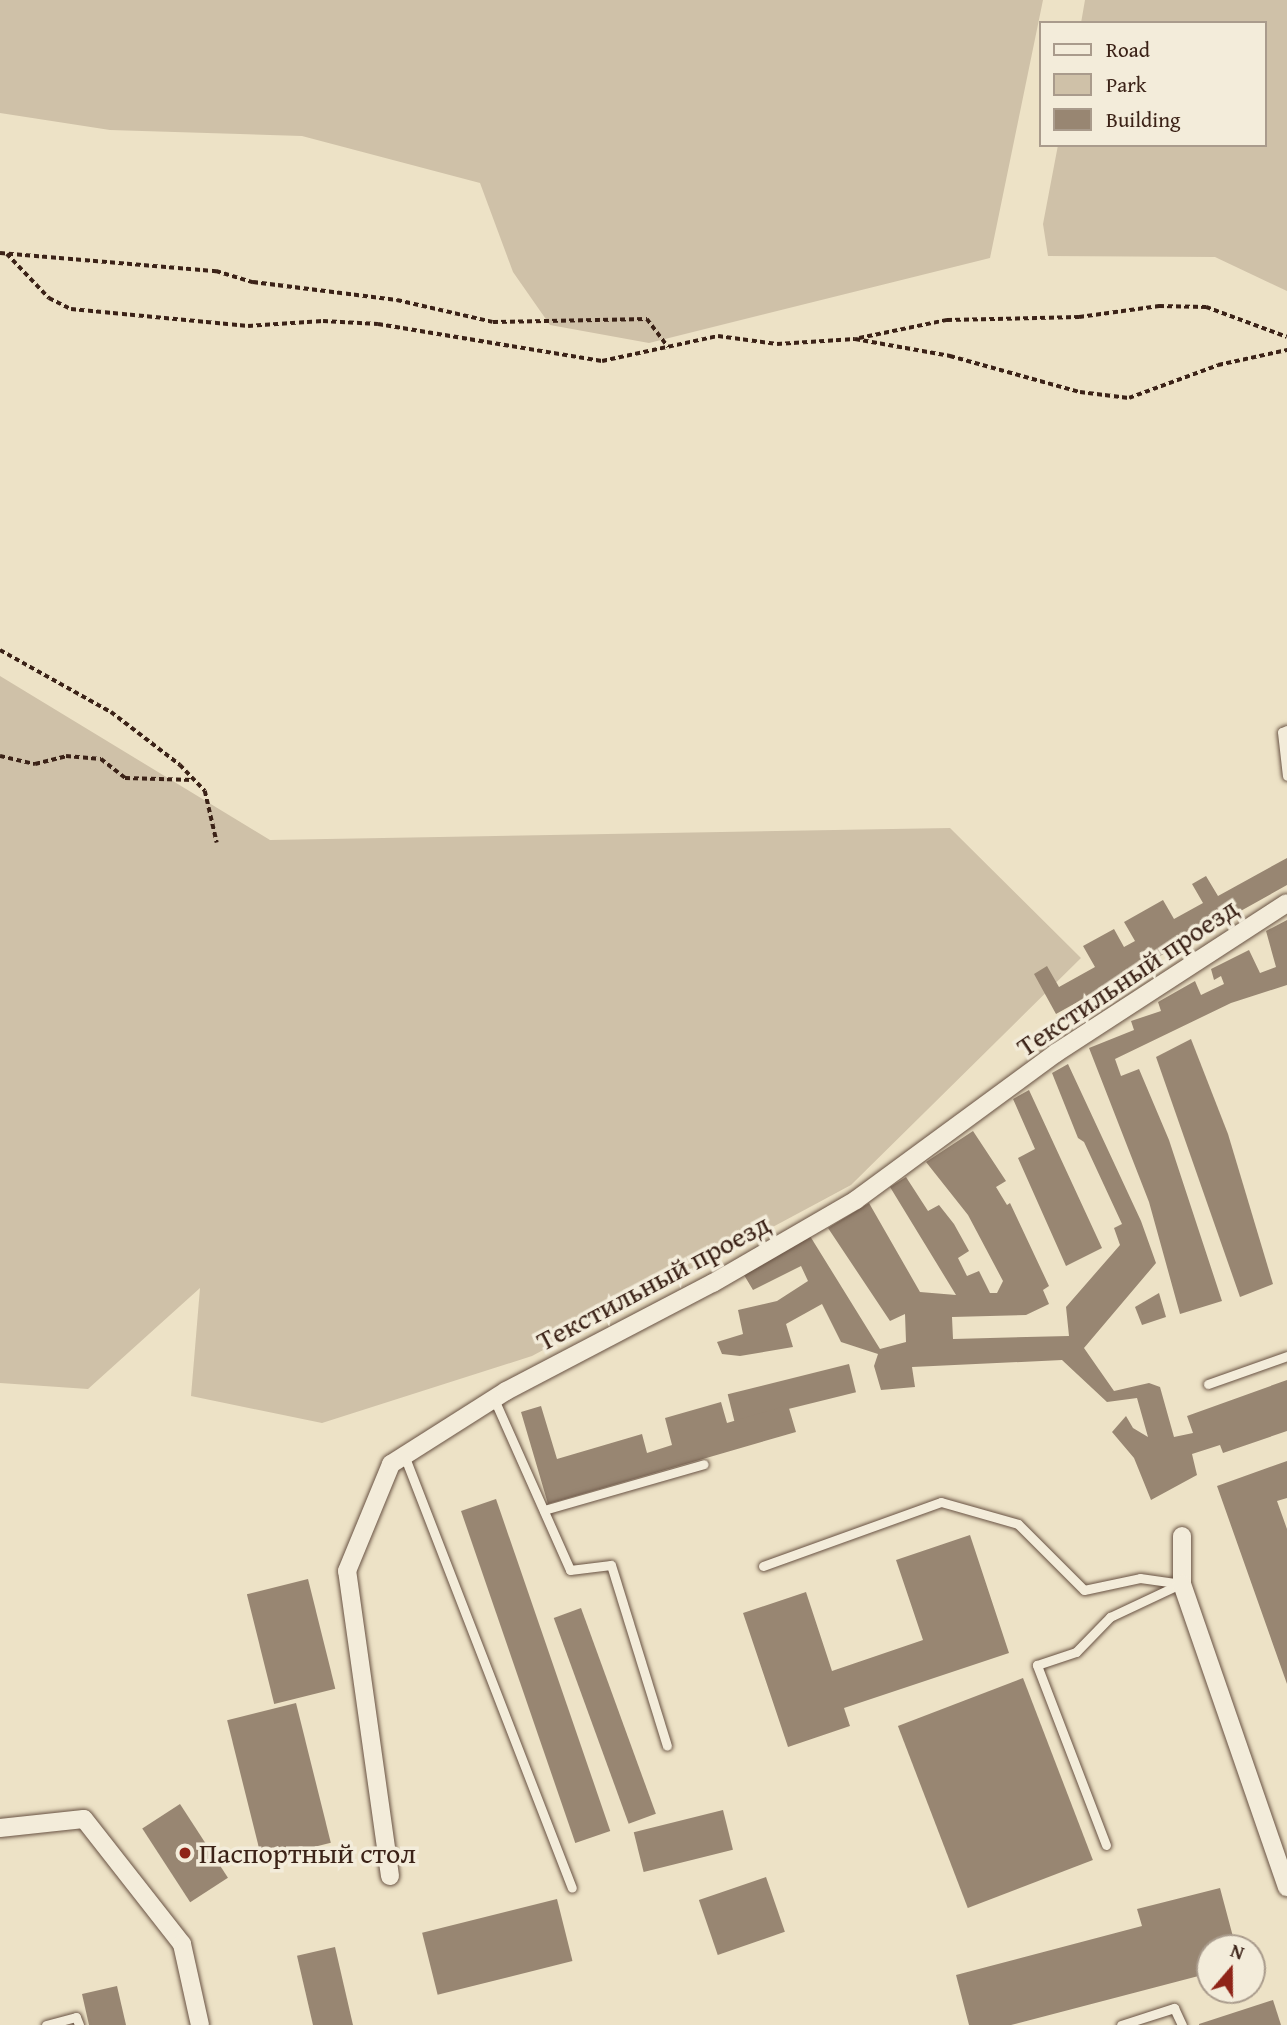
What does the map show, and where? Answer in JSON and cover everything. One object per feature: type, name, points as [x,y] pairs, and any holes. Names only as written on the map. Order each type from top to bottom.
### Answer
[{"type":"street","name":"Текстильный проезд","points":[[390,1876],[347,1571],[391,1464],[494,1399],[713,1283],[856,1200],[1056,1053],[1287,903]]},
{"type":"street","points":[[1182,1536],[1182,1584],[1287,1887]]},
{"type":"street","points":[[0,1828],[84,1819],[181,1944],[200,2025]]},
{"type":"lane","points":[[1287,730],[1282,732],[1287,776]]},
{"type":"lane","points":[[1208,1384],[1287,1356]]},
{"type":"lane","points":[[494,1399],[570,1570],[611,1565],[667,1746]]},
{"type":"lane","points":[[404,1455],[572,1888]]},
{"type":"lane","points":[[544,1510],[704,1464]]},
{"type":"lane","points":[[763,1566],[941,1502],[1018,1524],[1084,1590],[1140,1578],[1182,1584]]},
{"type":"lane","points":[[1106,1845],[1037,1665],[1076,1652],[1110,1617],[1182,1584]]},
{"type":"lane","points":[[1121,2025],[1174,2008],[1182,2025]]},
{"type":"lane","points":[[46,2025],[76,2017],[79,2025]]},
{"type":"path","points":[[0,253],[216,271],[253,282],[397,300],[493,321],[646,319],[668,347]]},
{"type":"path","points":[[7,254],[50,298],[71,309],[129,318],[248,326],[324,321],[378,324],[602,361],[718,336],[777,344],[855,339],[947,320],[1079,317],[1159,306],[1206,307],[1287,337]]},
{"type":"path","points":[[855,339],[950,356],[1080,392],[1129,398],[1218,365],[1287,350]]},
{"type":"path","points":[[0,650],[111,712],[195,780],[205,791],[217,843]]},
{"type":"path","points":[[0,756],[35,764],[66,756],[101,759],[125,778],[195,780]]},
{"type":"green space","points":[[0,0],[1043,0],[990,258],[649,343],[550,325],[513,272],[480,183],[302,136],[110,130],[0,113]]},
{"type":"green space","points":[[1085,0],[1287,0],[1287,291],[1215,257],[1048,256],[1043,224],[1058,147],[1266,147],[1266,21],[1081,21]]},
{"type":"green space","points":[[0,676],[270,840],[950,828],[1081,958],[851,1185],[532,1356],[322,1423],[191,1396],[200,1288],[88,1389],[0,1383]]},
{"type":"building","points":[[1287,858],[1287,885],[1056,1014],[1034,974],[1047,966],[1059,987],[1095,967],[1083,946],[1114,929],[1124,947],[1135,941],[1124,922],[1163,900],[1174,919],[1203,903],[1192,884],[1206,876],[1218,896]]},
{"type":"building","points":[[1287,920],[1287,985],[1231,1003],[1115,1059],[1121,1076],[1139,1069],[1169,1140],[1222,1301],[1180,1314],[1149,1202],[1089,1048],[1134,1030],[1131,1021],[1161,1011],[1158,1002],[1195,981],[1201,995],[1224,984],[1221,976],[1214,980],[1211,969],[1249,950],[1260,973],[1276,967],[1266,931]]},
{"type":"building","points":[[1191,1039],[1228,1134],[1273,1284],[1240,1297],[1156,1057]]},
{"type":"building","points":[[1068,1064],[1141,1221],[1156,1263],[1084,1348],[1114,1391],[1149,1383],[1160,1387],[1174,1437],[1193,1433],[1187,1416],[1287,1380],[1287,1431],[1223,1453],[1220,1445],[1192,1454],[1197,1475],[1151,1500],[1134,1458],[1112,1432],[1126,1416],[1133,1428],[1148,1437],[1137,1398],[1107,1402],[1062,1360],[912,1367],[915,1387],[881,1390],[874,1366],[878,1354],[841,1342],[822,1304],[786,1324],[793,1347],[740,1356],[722,1354],[717,1342],[743,1334],[738,1310],[777,1301],[808,1281],[801,1266],[753,1290],[744,1275],[810,1236],[880,1349],[906,1342],[905,1314],[890,1321],[828,1228],[869,1203],[920,1292],[956,1295],[890,1187],[906,1177],[928,1211],[939,1205],[954,1224],[969,1251],[958,1258],[967,1276],[979,1271],[990,1293],[997,1293],[1003,1281],[968,1215],[926,1162],[973,1131],[1006,1181],[996,1187],[1007,1205],[1010,1203],[1049,1286],[1043,1290],[1049,1304],[1026,1315],[952,1317],[953,1339],[1069,1336],[1066,1307],[1120,1245],[1114,1228],[1122,1224],[1084,1142],[1078,1138],[1052,1073]]},
{"type":"building","points":[[1029,1090],[1102,1248],[1066,1266],[1018,1158],[1035,1149],[1013,1099]]},
{"type":"building","points":[[1159,1293],[1166,1317],[1142,1325],[1135,1307]]},
{"type":"building","points":[[849,1364],[856,1392],[735,1422],[728,1394]]},
{"type":"building","points":[[721,1402],[727,1423],[788,1405],[796,1432],[548,1504],[521,1412],[541,1406],[557,1459],[642,1434],[647,1453],[672,1445],[665,1418]]},
{"type":"building","points":[[1287,1461],[1287,1498],[1277,1501],[1287,1529],[1287,1684],[1217,1486]]},
{"type":"building","points":[[496,1499],[610,1831],[575,1843],[461,1511]]},
{"type":"building","points":[[970,1535],[1009,1653],[844,1708],[850,1726],[788,1747],[743,1613],[806,1592],[832,1671],[923,1640],[896,1560]]},
{"type":"building","points":[[308,1579],[335,1689],[274,1704],[247,1594]]},
{"type":"building","points":[[581,1608],[656,1814],[629,1824],[554,1618]]},
{"type":"building","points":[[1023,1678],[1093,1860],[968,1908],[898,1726]]},
{"type":"building","points":[[296,1703],[331,1843],[262,1860],[227,1720]]},
{"type":"building","name":"Паспортный стол","points":[[180,1804],[228,1878],[190,1902],[142,1829]]},
{"type":"building","points":[[723,1810],[733,1850],[644,1872],[634,1832]]},
{"type":"building","points":[[766,1877],[785,1932],[718,1955],[699,1900]]},
{"type":"building","points":[[1220,1888],[1232,1934],[1196,1934],[1196,1977],[1011,2025],[969,2025],[956,1975],[1142,1926],[1137,1909]]},
{"type":"building","points":[[557,1899],[572,1961],[438,1995],[422,1933]]},
{"type":"building","points":[[335,1947],[353,2025],[313,2025],[297,1956]]},
{"type":"building","points":[[117,1986],[126,2025],[89,2025],[82,1994]]},
{"type":"building","points":[[1273,2000],[1281,2025],[1199,2025],[1266,2004]]},
{"type":"place","name":"Паспортный стол","points":[[185,1853]]}]
